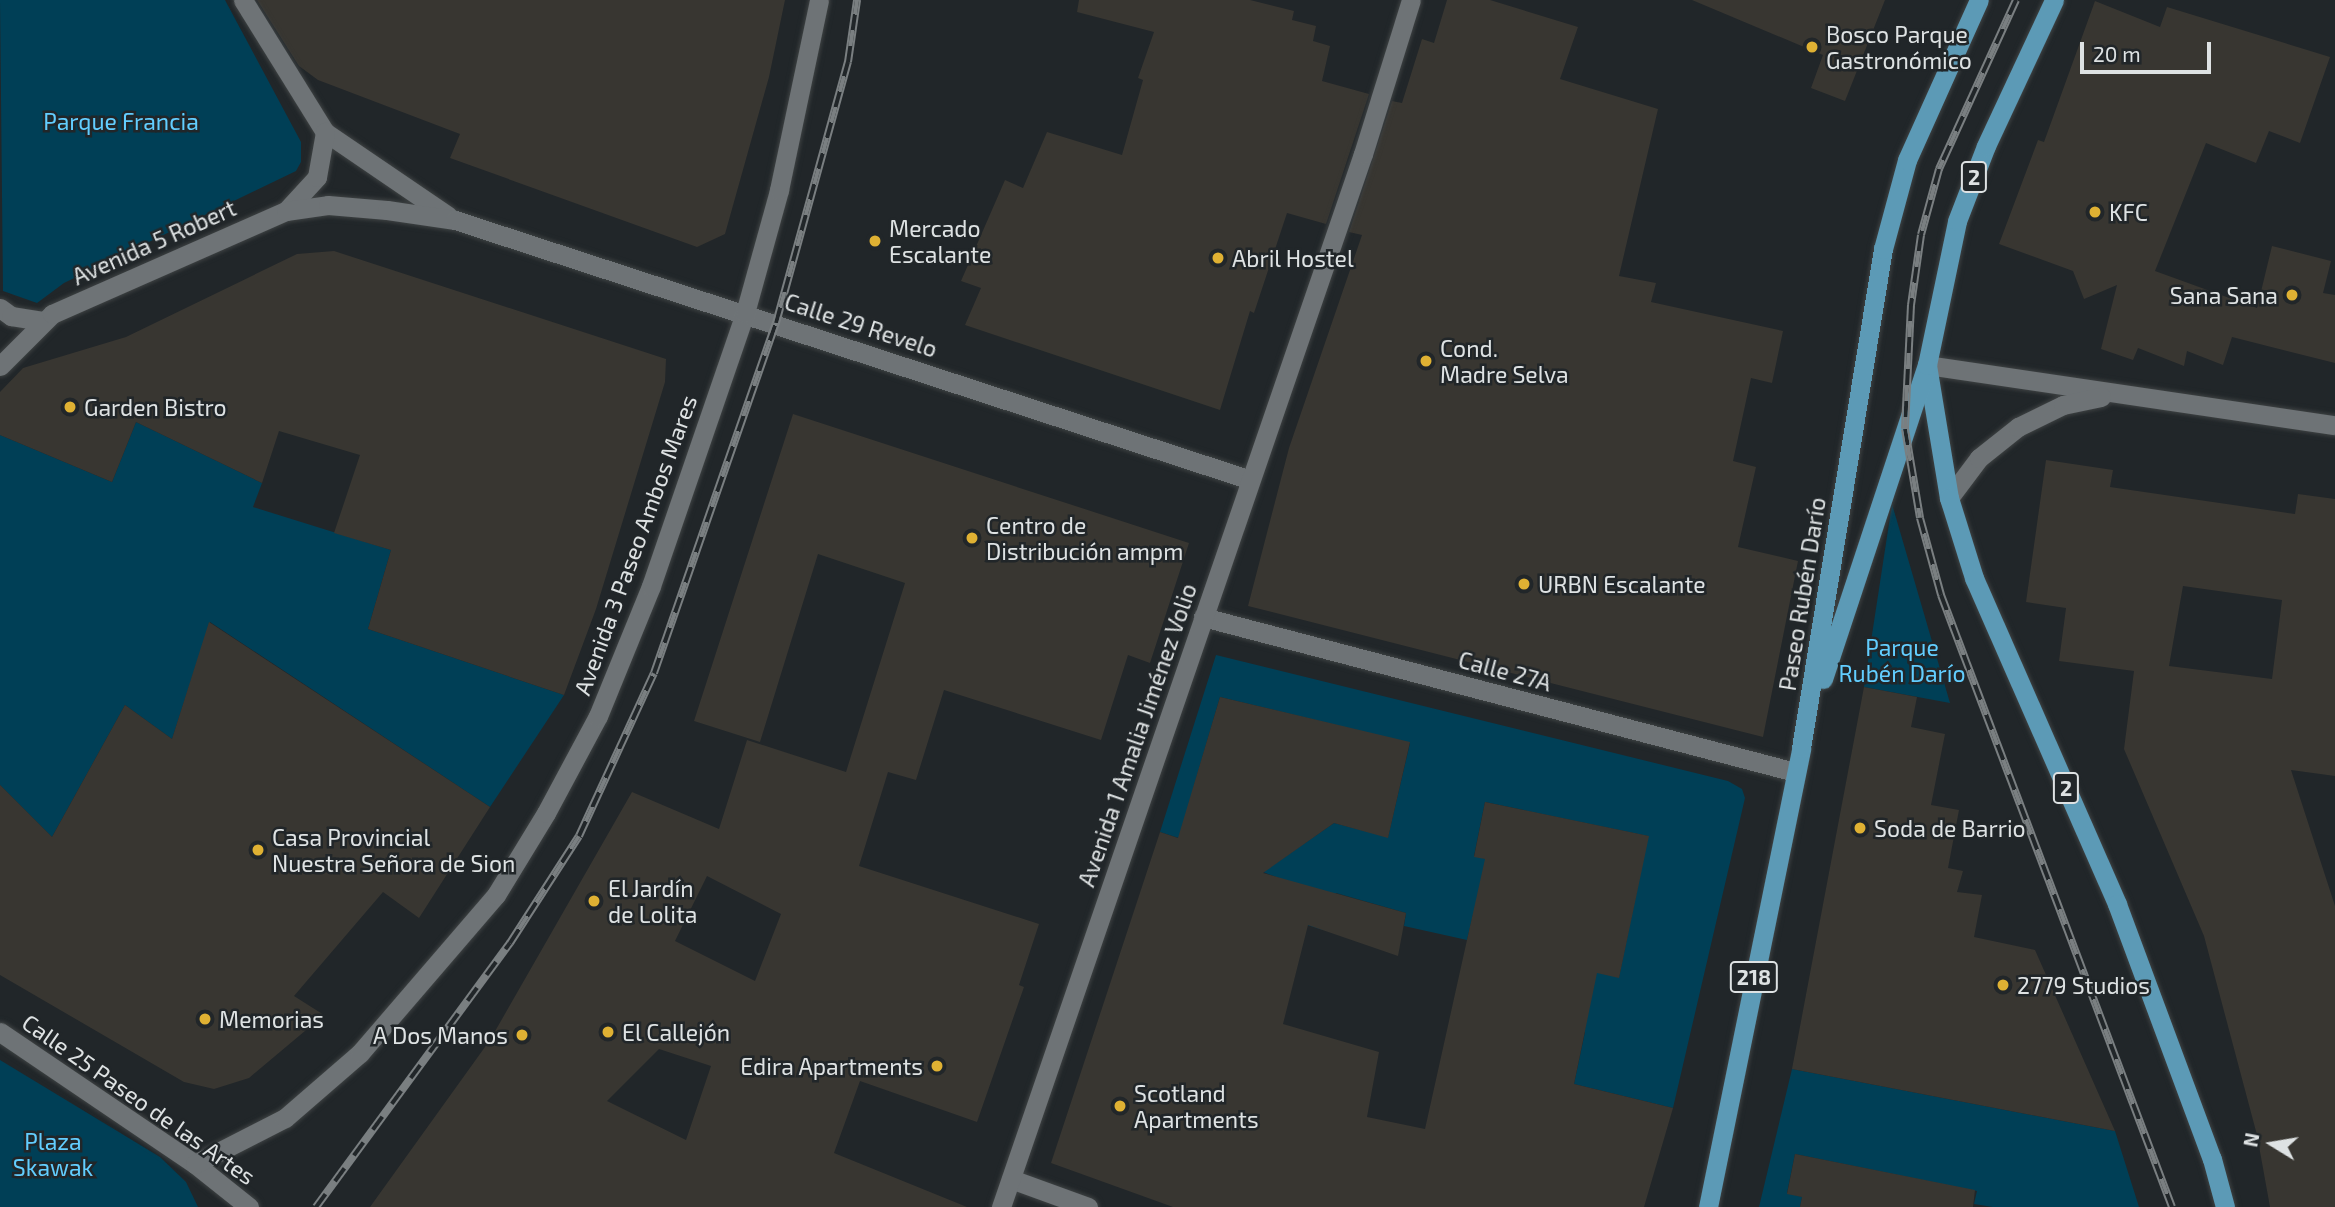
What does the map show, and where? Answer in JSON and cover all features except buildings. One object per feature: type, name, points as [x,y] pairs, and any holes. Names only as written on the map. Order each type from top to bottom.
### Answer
[{"type":"highway","name":"Paseo Rubén Darío","points":[[1708,1207],[1801,748],[1866,340],[1907,160],[1979,0]]},
{"type":"highway","name":"2","points":[[2054,0],[1986,146],[1957,221],[1927,365],[1949,498],[1974,578],[2117,904],[2212,1159],[2225,1207]]},
{"type":"highway","points":[[1801,748],[1927,365]]},
{"type":"street","points":[[243,0],[325,132],[455,220]]},
{"type":"street","name":"Avenida 3 Paseo Ambos Mares","points":[[195,1164],[285,1118],[360,1053],[449,956],[496,895],[597,716],[651,586],[745,313],[779,190],[819,0]]},
{"type":"street","name":"Avenida 1 Amalia Jiménez Volio","points":[[1001,1207],[1251,480],[1410,0]]},
{"type":"street","name":"Avenida 5 Robert","points":[[286,211],[317,177],[325,132]]},
{"type":"street","name":"Avenida 5 Robert","points":[[0,366],[43,321],[286,211],[328,205],[455,220]]},
{"type":"street","name":"Calle 29 Revelo","points":[[455,220],[1251,480]]},
{"type":"street","points":[[0,308],[11,316],[43,321]]},
{"type":"street","points":[[1927,365],[2112,395],[2335,425]]},
{"type":"street","points":[[1949,498],[1979,458],[2018,427],[2063,405],[2112,395]]},
{"type":"street","name":"Calle 27A","points":[[1203,617],[1795,772]]},
{"type":"street","name":"Calle 25 Paseo de las Artes","points":[[0,1032],[195,1164],[249,1207]]},
{"type":"street","points":[[1011,1179],[1088,1207]]},
{"type":"green space","name":"Parque Francia","points":[[0,0],[225,0],[301,142],[301,162],[296,171],[64,283],[37,303],[3,291]]},
{"type":"green space","points":[[136,422],[262,483],[253,507],[391,550],[368,629],[564,695],[490,807],[210,622],[172,739],[125,705],[52,837],[0,785],[0,435],[112,482]]},
{"type":"green space","name":"Parque Rubén Darío","points":[[1892,504],[1950,703],[1864,687]]},
{"type":"green space","points":[[1216,655],[1728,781],[1742,789],[1745,798],[1673,1108],[1574,1084],[1585,1032],[1572,1029],[1585,970],[1619,977],[1648,836],[1485,802],[1474,856],[1506,864],[1502,881],[1514,884],[1506,922],[1473,915],[1467,940],[1404,926],[1406,913],[1336,893],[1323,930],[1273,914],[1279,878],[1263,872],[1334,823],[1388,837],[1410,743],[1220,697],[1193,789],[1267,808],[1207,847],[1160,832]]},
{"type":"green space","name":"Plaza Skawak","points":[[0,1060],[160,1157],[186,1182],[198,1207],[0,1207]]},
{"type":"green space","points":[[1792,1069],[2115,1131],[2139,1207],[1993,1207],[1974,1204],[1977,1191],[1795,1154],[1787,1193],[1802,1197],[1800,1207],[1759,1207]]},
{"type":"railway","points":[[316,1207],[510,943],[579,836],[654,673],[776,323],[848,62],[857,0]]},
{"type":"railway","points":[[2016,0],[1939,169],[1921,235],[1911,305],[1905,429],[1920,518],[1941,595],[2172,1207]]},
{"type":"place","name":"Bosco Parque Gastronómico","points":[[1812,47]]},
{"type":"place","name":"KFC","points":[[2095,212]]},
{"type":"place","name":"Mercado Escalante","points":[[875,241]]},
{"type":"place","name":"Abril Hostel","points":[[1218,258]]},
{"type":"place","name":"Sana Sana","points":[[2292,295]]},
{"type":"place","name":"Cond. Madre Selva","points":[[1426,361]]},
{"type":"place","name":"Garden Bistro","points":[[70,407]]},
{"type":"place","name":"Centro de Distribución ampm","points":[[972,538]]},
{"type":"place","name":"URBN Escalante","points":[[1524,584]]},
{"type":"place","name":"Soda de Barrio","points":[[1860,828]]},
{"type":"place","name":"Casa Provincial Nuestra Señora de Sion","points":[[258,850]]},
{"type":"place","name":"El Jardín de Lolita","points":[[594,901]]},
{"type":"place","name":"2779 Studios","points":[[2003,985]]},
{"type":"place","name":"Memorias","points":[[205,1019]]},
{"type":"place","name":"El Callejón","points":[[608,1032]]},
{"type":"place","name":"A Dos Manos","points":[[522,1035]]},
{"type":"place","name":"Edira Apartments","points":[[937,1066]]},
{"type":"place","name":"Scotland Apartments","points":[[1120,1106]]}]
